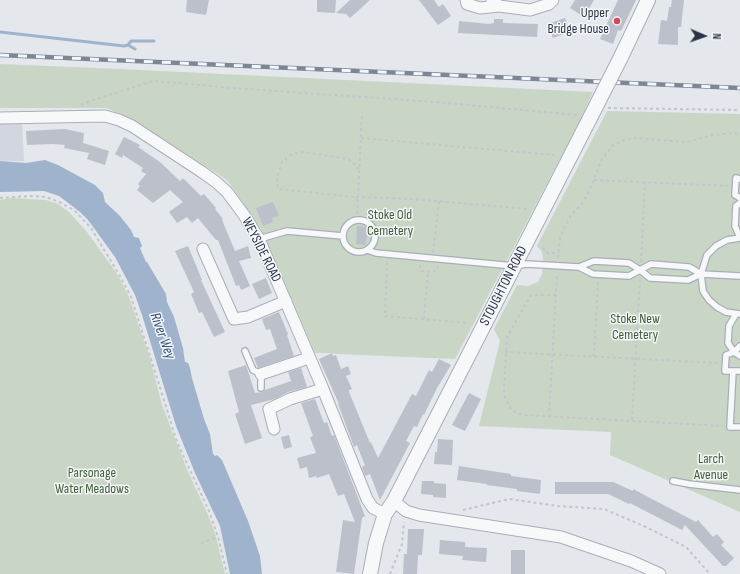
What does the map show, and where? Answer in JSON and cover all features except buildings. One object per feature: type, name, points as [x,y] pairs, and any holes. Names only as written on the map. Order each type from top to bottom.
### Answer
[{"type":"street","points":[[466,0],[467,4],[480,8],[496,3],[530,10],[549,4],[553,0]]},
{"type":"street","name":"STOUGHTON ROAD","points":[[370,574],[376,543],[385,514],[394,501],[591,116],[648,0]]},
{"type":"street","name":"WEYSIDE ROAD","points":[[0,118],[105,116],[119,120],[132,126],[216,182],[227,192],[259,239],[323,389],[367,499],[373,508],[385,514]]},
{"type":"street","points":[[203,249],[234,318],[248,317],[286,301]]},
{"type":"street","points":[[261,374],[310,358]]},
{"type":"street","points":[[274,430],[269,409],[290,399],[323,389]]},
{"type":"street","points":[[394,501],[406,511],[437,519],[561,537],[631,561],[660,574]]},
{"type":"lane","points":[[740,179],[736,178],[735,186],[735,195],[740,198]]},
{"type":"lane","points":[[738,314],[726,312],[716,307],[709,300],[704,291],[701,274],[707,255],[716,246],[728,240],[740,238],[735,226],[736,206],[740,203]]},
{"type":"lane","points":[[357,220],[370,223],[375,232],[374,242],[367,250],[362,252],[350,250],[344,241],[343,236],[346,226],[350,222],[357,220]]},
{"type":"lane","points":[[259,239],[287,231],[343,236]]},
{"type":"lane","points":[[367,250],[376,253],[514,266],[527,264],[579,267],[598,275],[629,276],[651,264],[689,267],[701,274],[740,276]]},
{"type":"lane","points":[[579,267],[594,261],[629,263],[650,278],[681,280],[688,280],[701,274]]},
{"type":"lane","points":[[738,314],[740,322]]},
{"type":"lane","points":[[738,314],[729,326],[728,343],[734,352],[740,356]]},
{"type":"lane","points":[[740,346],[734,352],[726,355],[725,371],[740,371]]},
{"type":"lane","points":[[245,351],[253,370],[261,374],[261,388]]},
{"type":"lane","points":[[733,371],[730,427],[740,428]]},
{"type":"lane","points":[[673,481],[740,490]]},
{"type":"path","points":[[77,107],[90,101],[153,81],[241,89],[434,102],[591,116]]},
{"type":"path","points":[[605,108],[740,110]]},
{"type":"path","points":[[357,220],[358,201],[356,197],[362,112]]},
{"type":"path","points":[[549,417],[560,239],[570,217],[583,202],[602,159],[613,145],[624,140],[636,138],[686,142],[713,135],[735,133],[740,136]]},
{"type":"path","points":[[361,138],[554,155]]},
{"type":"path","points":[[359,170],[356,165],[348,159],[304,152],[292,154],[282,162],[277,178],[278,189],[356,197],[528,208]]},
{"type":"path","points":[[594,180],[735,186]]},
{"type":"path","points":[[632,420],[645,182]]},
{"type":"path","points":[[0,198],[30,196],[46,197],[74,210],[91,228],[120,276],[131,297],[177,442],[209,511],[218,537],[227,574]]},
{"type":"path","points":[[432,258],[439,202]]},
{"type":"path","points":[[543,247],[544,250],[548,252],[558,253]]},
{"type":"path","points":[[387,254],[385,316],[469,322]]},
{"type":"path","points":[[424,319],[428,271]]},
{"type":"path","points":[[594,357],[598,275]]},
{"type":"path","points":[[556,295],[531,295],[507,337],[505,352],[505,398],[508,404],[517,413],[549,417],[632,420],[730,427]]},
{"type":"path","points":[[505,352],[726,364]]},
{"type":"path","points":[[463,510],[509,499],[558,506],[604,510],[646,527],[686,547],[710,574]]},
{"type":"path","points":[[390,574],[402,544],[406,511]]},
{"type":"path","points":[[201,543],[218,537]]},
{"type":"shaded area","points":[[0,122],[22,122],[24,161],[0,161]]},
{"type":"green space","name":"Stoke Old Cemetery","points":[[0,64],[593,92],[582,117],[455,359],[315,353],[261,229],[227,180],[132,119],[106,108],[0,108]]},
{"type":"green space","name":"Stoke New Cemetery","points":[[607,111],[740,114],[740,512],[610,455],[611,432],[479,426],[500,341],[494,329],[517,285],[528,286],[538,282],[542,274],[543,259],[542,252],[537,246]]},
{"type":"green space","name":"Parsonage Water Meadows","points":[[11,198],[46,200],[58,204],[69,212],[87,232],[118,275],[129,297],[150,358],[162,405],[186,467],[215,533],[225,574],[0,574],[0,200]]},
{"type":"water","name":"River Wey","points":[[45,160],[58,165],[95,185],[103,193],[105,202],[120,216],[131,230],[134,237],[139,238],[142,246],[140,248],[146,262],[166,294],[167,302],[174,317],[183,348],[185,362],[188,363],[190,368],[204,419],[210,434],[213,454],[215,456],[217,455],[222,460],[248,521],[260,556],[262,574],[230,574],[220,526],[195,473],[176,426],[135,295],[115,257],[88,220],[59,196],[44,191],[0,192],[0,161],[26,163]]},
{"type":"waterway","points":[[0,32],[124,46],[128,45],[135,49]]},
{"type":"waterway","points":[[128,45],[131,41],[154,41]]},
{"type":"railway","points":[[0,55],[740,88]]},
{"type":"place","name":"Upper Bridge House","points":[[617,21]]},
{"type":"park label","name":"Larch Avenue","points":[[711,468]]}]
